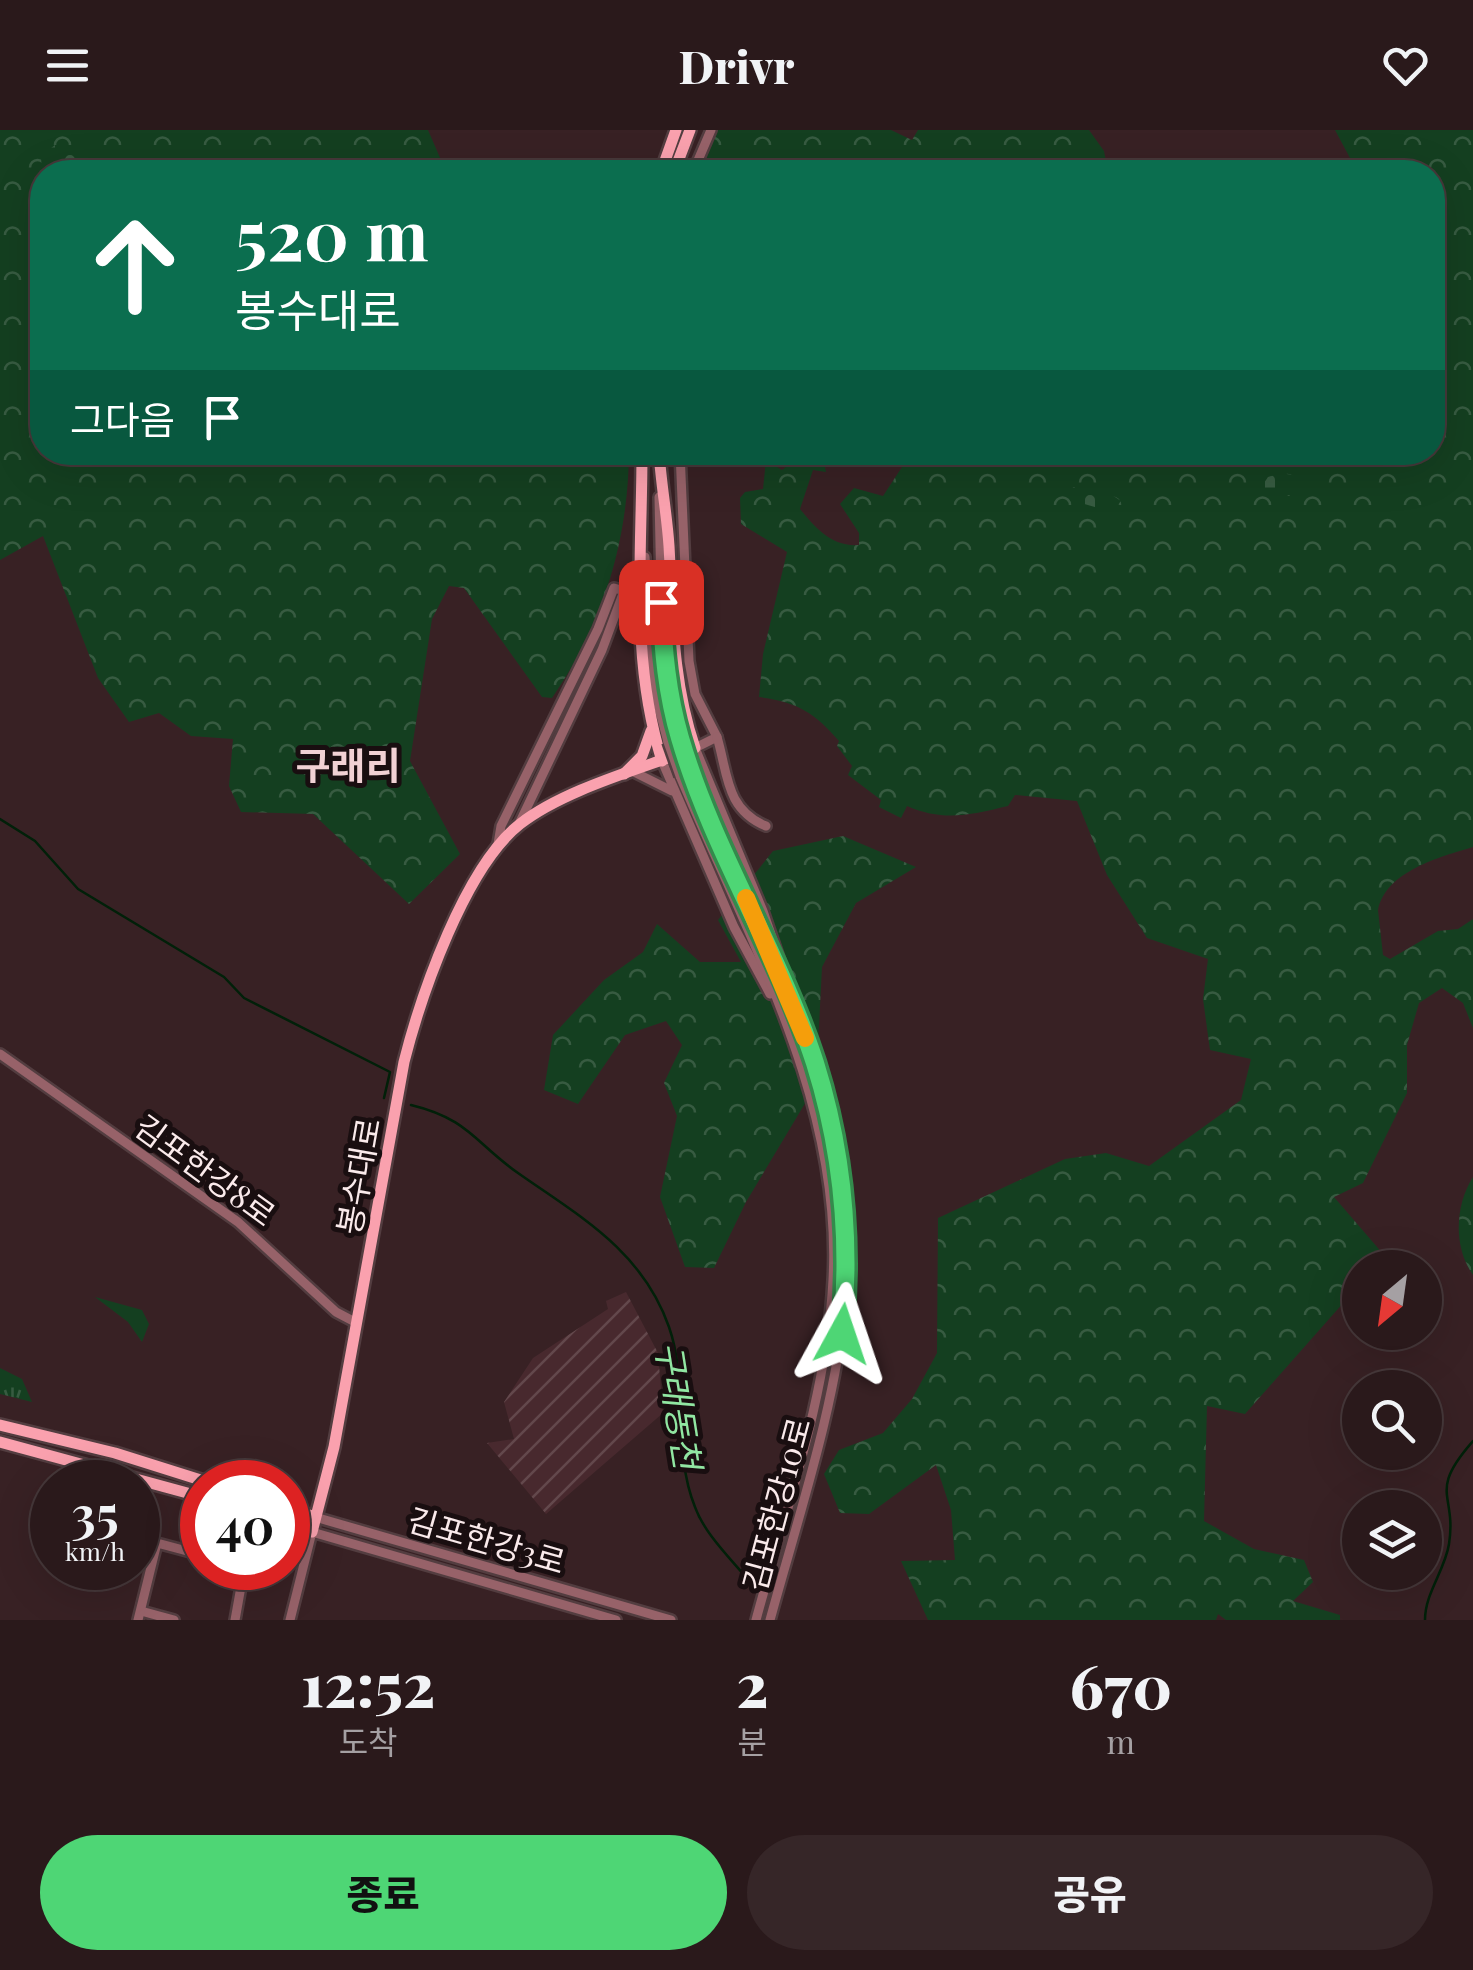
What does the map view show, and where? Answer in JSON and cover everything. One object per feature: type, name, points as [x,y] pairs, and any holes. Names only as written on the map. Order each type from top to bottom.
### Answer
[{"type":"main road","points":[[665,160],[676,130]]},
{"type":"main road","points":[[679,160],[690,130]]},
{"type":"main road","points":[[642,465],[640,650],[650,722],[662,761]]},
{"type":"main road","points":[[660,465],[668,532],[673,653],[680,704],[695,748]]},
{"type":"main road","points":[[619,778],[646,748],[650,722]]},
{"type":"main road","name":"봉수대로","points":[[312,1532],[334,1447],[404,1062],[420,1000],[449,935],[498,844],[519,824],[548,807],[695,748]]},
{"type":"main road","points":[[0,1424],[180,1473]]},
{"type":"main road","points":[[1,1442],[180,1492]]},
{"type":"main road","name":"김포한강3로","points":[[310,1515],[315,1517]]},
{"type":"street","points":[[699,160],[712,130]]},
{"type":"street","points":[[681,465],[689,661],[695,694],[717,737],[734,801],[746,816],[766,826]]},
{"type":"street","name":"김포한강10로","points":[[660,471],[662,638],[680,737],[814,1062],[839,1161],[846,1292],[834,1375],[770,1620]]},
{"type":"street","name":"김포한강10로","points":[[642,500],[654,689],[668,742],[782,1014],[823,1149],[834,1278],[815,1400],[756,1620]]},
{"type":"street","name":"봉수대로","points":[[498,844],[513,798],[598,629],[614,588],[620,588],[624,591],[619,612],[519,824]]},
{"type":"street","points":[[717,737],[695,748],[782,958],[794,1011]]},
{"type":"street","points":[[662,761],[734,926],[782,1014]]},
{"type":"street","points":[[634,772],[658,780],[677,796]]},
{"type":"street","points":[[533,788],[548,807]]},
{"type":"street","points":[[513,798],[519,824]]},
{"type":"street","name":"김포한강8로","points":[[0,1052],[238,1222],[336,1312],[356,1322]]},
{"type":"street","name":"김포한강3로","points":[[315,1517],[671,1620]]},
{"type":"street","points":[[290,1620],[312,1532]]},
{"type":"street","name":"김포한강3로","points":[[312,1532],[616,1620]]},
{"type":"street","points":[[174,1620],[139,1616],[157,1543],[180,1550]]},
{"type":"street","points":[[235,1620],[240,1590]]},
{"type":"shaded area","points":[[626,1292],[658,1353],[663,1413],[546,1514],[487,1443],[514,1439],[504,1402],[533,1358],[608,1309],[606,1301]]},
{"type":"green space","points":[[0,130],[428,130],[441,160],[30,160],[30,465],[628,465],[618,550],[599,612],[552,698],[542,697],[464,588],[449,586],[432,619],[410,761],[460,854],[409,904],[313,814],[241,812],[229,786],[233,739],[191,736],[159,713],[129,722],[98,678],[43,536],[0,560]]},
{"type":"green space","points":[[717,130],[891,130],[912,140],[918,130],[1089,130],[1106,160],[706,160]]},
{"type":"green space","points":[[1335,130],[1473,130],[1473,847],[1431,861],[1403,876],[1383,897],[1378,910],[1383,955],[1390,959],[1438,931],[1458,929],[1473,919],[1473,1028],[1463,1003],[1442,988],[1419,1003],[1407,1045],[1407,1093],[1363,1183],[1334,1197],[1380,1250],[1342,1250],[1342,1304],[1245,1414],[1207,1406],[1204,1521],[1254,1549],[1304,1560],[1313,1582],[1293,1601],[1340,1615],[1340,1620],[1226,1620],[1218,1614],[1216,1620],[928,1620],[901,1561],[955,1560],[951,1510],[936,1465],[869,1514],[840,1513],[824,1474],[839,1450],[883,1433],[912,1399],[937,1353],[938,1218],[1065,1159],[1106,1153],[1149,1166],[1241,1100],[1251,1059],[1210,1050],[1203,999],[1208,959],[1147,938],[1107,875],[1077,801],[1015,795],[1008,806],[969,814],[933,814],[907,806],[901,818],[879,807],[881,800],[848,775],[852,766],[837,746],[839,741],[821,723],[794,705],[759,697],[763,654],[787,552],[741,524],[740,498],[745,492],[763,489],[765,465],[782,470],[788,465],[825,465],[826,472],[813,470],[800,509],[832,539],[859,545],[859,533],[840,504],[854,488],[883,496],[903,465],[1445,465],[1445,160],[1349,160]]},
{"type":"green space","points":[[55,145],[87,153],[90,160],[41,160]]},
{"type":"green space","points":[[1281,473],[1298,476],[1299,487],[1289,496],[1265,493],[1262,486],[1268,477]]},
{"type":"green space","points":[[1073,487],[1106,491],[1121,501],[1112,512],[1081,503],[1072,493]]},
{"type":"green space","points":[[843,836],[916,867],[856,903],[822,967],[816,1085],[746,1202],[714,1268],[685,1267],[660,1197],[677,1116],[664,1083],[682,1045],[666,1021],[625,1035],[578,1104],[544,1090],[553,1035],[604,980],[643,952],[657,924],[700,962],[741,962],[718,920],[773,851]]},
{"type":"green space","points":[[1473,1177],[1473,1275],[1462,1252],[1459,1226],[1463,1200]]},
{"type":"green space","points":[[95,1297],[142,1310],[149,1324],[142,1342],[128,1322]]},
{"type":"green space","points":[[0,1368],[22,1379],[32,1402],[0,1394]]},
{"type":"waterway","name":"구래동천","points":[[0,819],[35,841],[78,889],[224,977],[244,998],[390,1072],[384,1098]]},
{"type":"waterway","name":"구래동천","points":[[411,1105],[446,1117],[470,1133],[606,1237],[643,1276],[669,1327],[675,1349],[684,1463],[695,1507],[710,1534],[744,1575]]},
{"type":"waterway","points":[[1425,1620],[1428,1600],[1449,1544],[1447,1483],[1473,1441]]},
{"type":"slow traffic","points":[[746,898],[805,1038]]},
{"type":"district","name":"구래리","points":[[348,764]]},
{"type":"route","points":[[661,602],[665,669],[680,737],[794,1011],[829,1114],[841,1174],[846,1241],[842,1334]]}]
